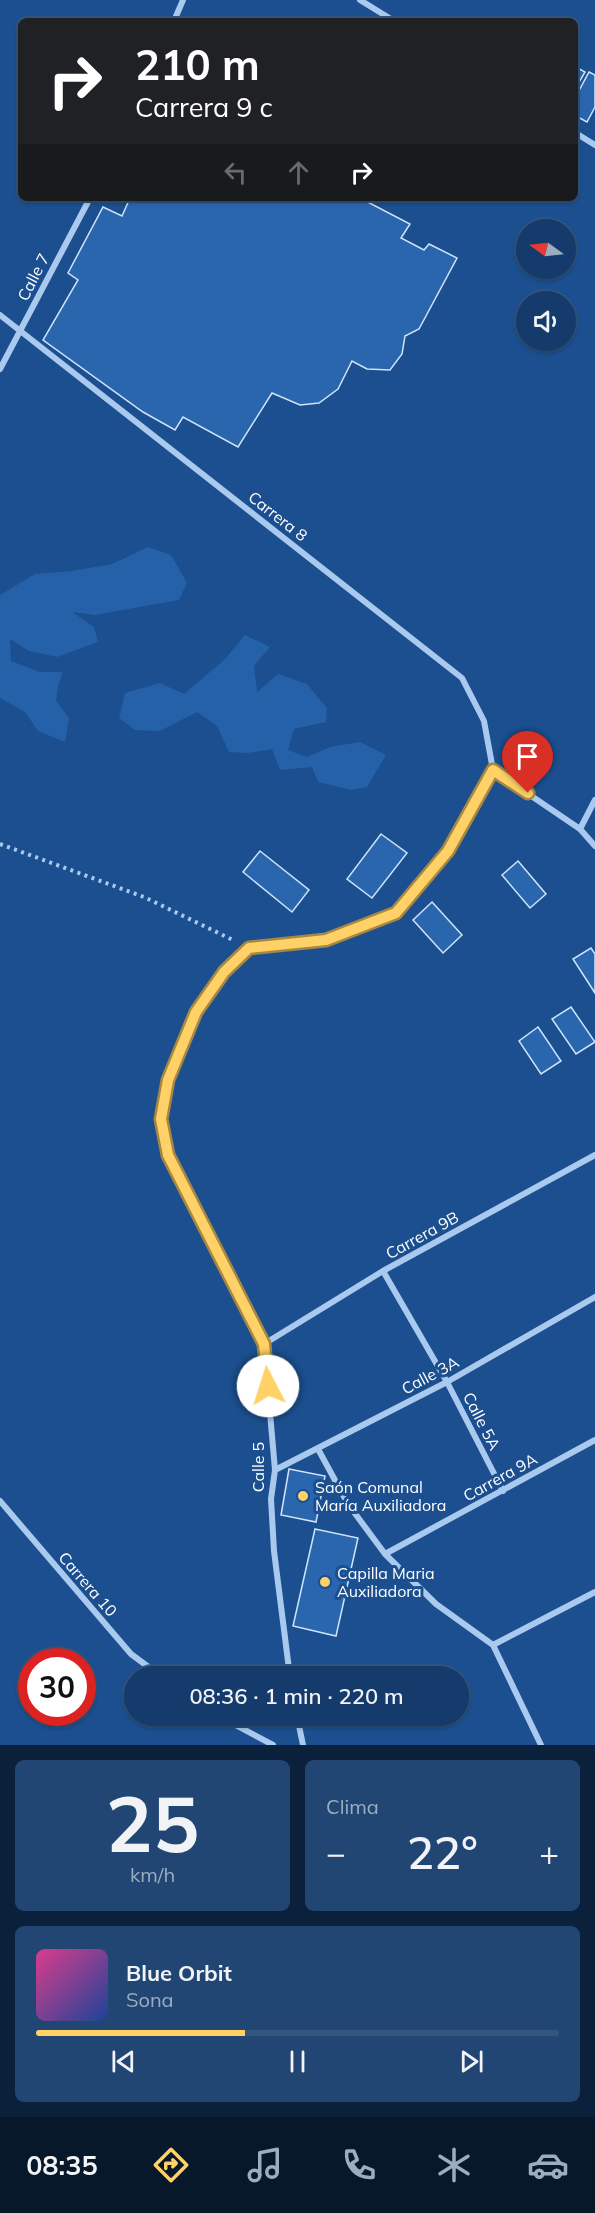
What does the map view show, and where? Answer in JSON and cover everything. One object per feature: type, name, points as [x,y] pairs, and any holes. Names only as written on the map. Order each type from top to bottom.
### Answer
[{"type":"street","points":[[175,18],[183,0]]},
{"type":"street","points":[[360,0],[389,18]]},
{"type":"street","points":[[578,134],[595,145]]},
{"type":"street","name":"Calle 7","points":[[0,369],[88,201]]},
{"type":"street","name":"Carrera 8","points":[[0,315],[462,678],[484,721],[493,770]]},
{"type":"street","points":[[249,948],[326,940],[396,913],[448,851],[493,770],[580,828],[595,846]]},
{"type":"street","points":[[580,828],[595,800]]},
{"type":"street","name":"Calle 5","points":[[249,948],[224,972],[196,1012],[168,1080],[161,1119],[168,1155],[264,1344],[275,1470],[271,1499],[274,1551],[289,1666]]},
{"type":"street","name":"Carrera 9B","points":[[264,1344],[383,1271],[595,1155]]},
{"type":"street","name":"Calle 5A","points":[[383,1271],[447,1382],[503,1491]]},
{"type":"street","name":"Calle 3A","points":[[275,1470],[447,1382],[595,1297]]},
{"type":"street","name":"Carrera 9A","points":[[385,1554],[595,1440]]},
{"type":"street","points":[[318,1449],[348,1504],[385,1554],[436,1604],[493,1645],[541,1745]]},
{"type":"street","name":"Carrera 10","points":[[0,1501],[130,1654],[147,1666]]},
{"type":"street","points":[[493,1645],[595,1592]]},
{"type":"street","points":[[238,1726],[273,1745]]},
{"type":"street","points":[[299,1726],[303,1745]]},
{"type":"path","points":[[0,844],[144,897],[249,948]]},
{"type":"shaded area","points":[[148,547],[171,555],[187,583],[179,600],[95,615],[72,612],[94,627],[98,642],[57,657],[29,651],[10,639],[11,661],[40,672],[63,672],[56,701],[69,718],[65,742],[38,731],[25,712],[0,698],[0,595],[35,574],[112,564]]},
{"type":"shaded area","points":[[245,635],[270,647],[254,666],[257,692],[278,674],[307,684],[327,708],[326,722],[294,729],[288,750],[307,757],[330,747],[360,742],[386,755],[367,787],[351,790],[318,782],[312,767],[280,770],[272,749],[248,753],[229,752],[217,726],[197,712],[160,731],[135,730],[119,718],[125,693],[160,683],[184,694],[225,659]]},
{"type":"building","points":[[578,68],[585,72],[578,84]]},
{"type":"building","points":[[589,72],[595,75],[595,107],[587,122],[578,117],[578,93]]},
{"type":"building","points":[[129,201],[366,201],[410,224],[401,238],[424,250],[429,244],[457,258],[419,329],[405,336],[402,354],[390,370],[367,369],[352,361],[338,389],[319,403],[300,405],[272,393],[238,447],[183,417],[175,430],[143,412],[43,340],[78,280],[68,273],[103,207],[122,216]]},
{"type":"building","points":[[381,834],[407,853],[372,898],[347,879]]},
{"type":"building","points":[[260,851],[309,890],[292,912],[243,872]]},
{"type":"building","points":[[518,861],[546,894],[530,908],[502,875]]},
{"type":"building","points":[[432,902],[462,935],[443,953],[413,920]]},
{"type":"building","points":[[591,948],[595,954],[595,993],[573,959]]},
{"type":"building","points":[[571,1007],[595,1042],[576,1054],[552,1019]]},
{"type":"building","points":[[538,1027],[561,1061],[541,1074],[519,1041]]},
{"type":"building","name":"Saón Comunal María Auxiliadora","points":[[289,1469],[325,1476],[316,1522],[281,1515]]},
{"type":"building","name":"Capilla Maria Auxiliadora","points":[[315,1529],[358,1538],[336,1636],[293,1626]]},
{"type":"place","name":"Saón Comunal María Auxiliadora","points":[[303,1496]]},
{"type":"place","name":"Capilla Maria Auxiliadora","points":[[325,1582]]},
{"type":"route","points":[[268,1386],[264,1344],[168,1155],[161,1119],[168,1080],[196,1012],[224,972],[249,948],[326,940],[396,913],[448,851],[493,770],[528,793]]}]
